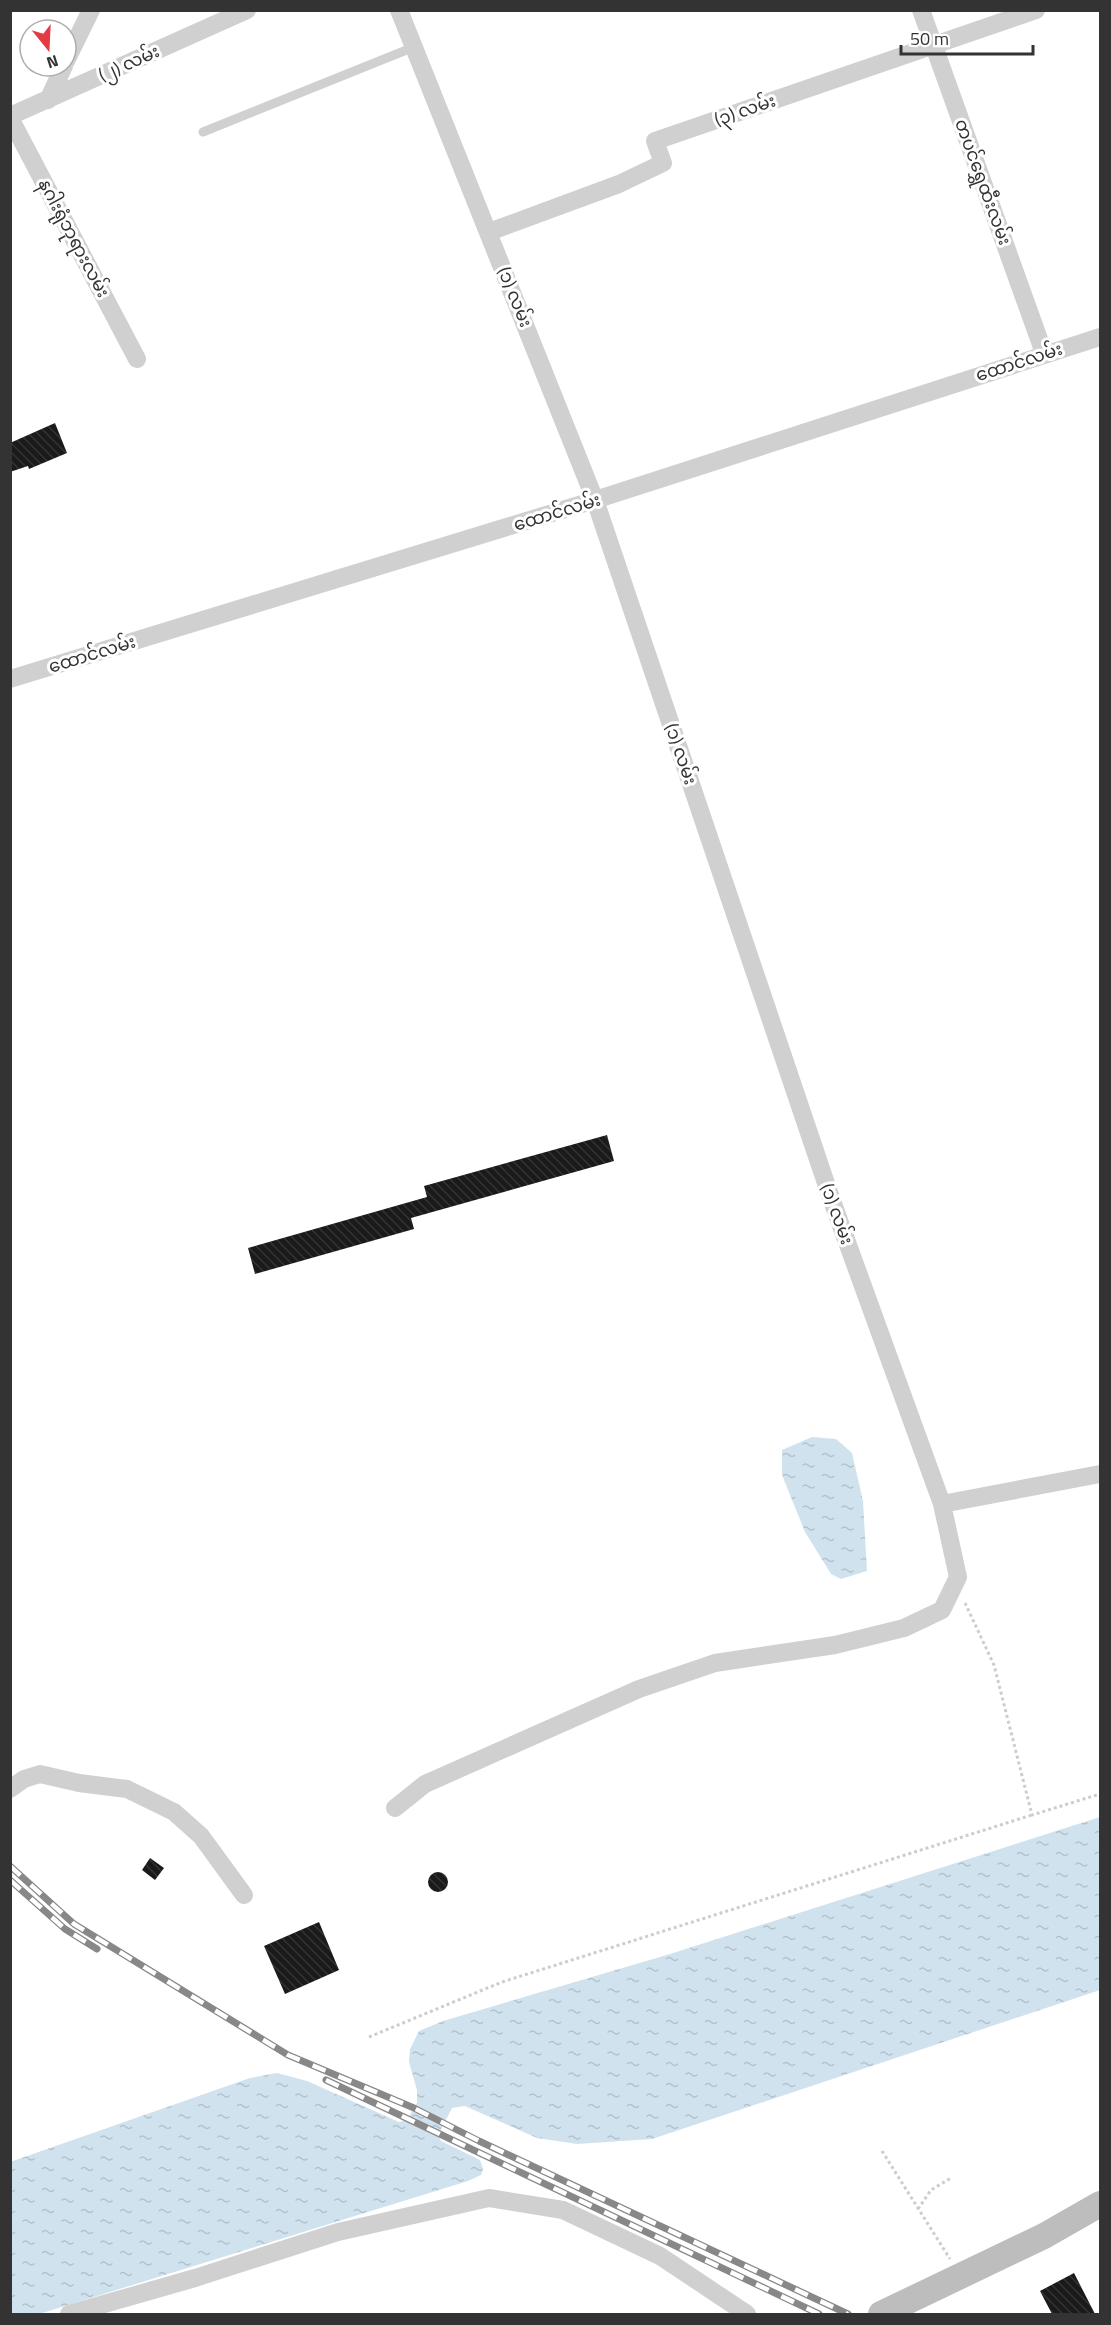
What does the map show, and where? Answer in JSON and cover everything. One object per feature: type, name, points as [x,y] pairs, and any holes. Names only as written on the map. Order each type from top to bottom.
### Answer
[{"type":"street","points":[[78,37],[91,10]]},
{"type":"street","name":"(၂) လမ်း","points":[[12,128],[48,100],[247,10]]},
{"type":"street","name":"(၁) လမ်း","points":[[399,10],[595,500],[831,1198],[942,1504],[958,1577],[955,1583]]},
{"type":"street","name":"တပင်ရွှေထီးလမ်း","points":[[921,10],[1044,353]]},
{"type":"street","name":"(၃) လမ်း","points":[[489,232],[619,184],[663,163],[655,141],[1036,10]]},
{"type":"street","points":[[48,100],[58,78]]},
{"type":"street","name":"နဂါးရုံဘုရားလမ်း","points":[[12,128],[137,359]]},
{"type":"street","name":"ထောင်လမ်း","points":[[10,679],[595,500],[1044,353],[1101,337]]},
{"type":"street","points":[[942,1504],[1101,1474]]},
{"type":"street","points":[[394,1808],[425,1784],[639,1689],[715,1663],[835,1645],[904,1628],[942,1610],[955,1583]]},
{"type":"street","points":[[10,1789],[24,1779],[40,1774],[79,1783],[127,1789],[174,1812],[201,1836],[244,1895]]},
{"type":"street","points":[[69,2314],[195,2278],[338,2232],[489,2198],[563,2210],[660,2256],[747,2314]]},
{"type":"street","points":[[881,2314],[1044,2236],[1101,2204]]},
{"type":"lane","points":[[203,132],[414,47]]},
{"type":"path","points":[[955,1583],[994,1665],[1032,1815]]},
{"type":"path","points":[[369,2037],[501,1982],[1101,1794]]},
{"type":"path","points":[[882,2151],[960,2276]]},
{"type":"path","points":[[918,2209],[931,2190],[951,2178]]},
{"type":"water","points":[[812,1437],[836,1439],[852,1453],[863,1501],[867,1571],[841,1579],[831,1574],[805,1532],[782,1475],[782,1450]]},
{"type":"water","points":[[1100,1817],[1100,1990],[652,2139],[577,2144],[537,2138],[465,2106],[452,2108],[438,2135],[441,2141],[480,2160],[483,2169],[481,2175],[468,2181],[39,2314],[11,2314],[10,2162],[250,2078],[277,2073],[307,2081],[399,2122],[407,2120],[417,2103],[417,2090],[409,2062],[410,2049],[419,2031],[443,2021],[670,1954]]},
{"type":"building","points":[[55,423],[67,453],[29,469],[28,466],[10,472],[10,443]]},
{"type":"building","points":[[607,1135],[614,1161],[411,1218],[414,1229],[255,1274],[248,1248],[427,1197],[424,1186]]},
{"type":"building","points":[[150,1858],[164,1868],[155,1880],[142,1870]]},
{"type":"building","points":[[438,1872],[445,1875],[448,1882],[445,1889],[438,1892],[431,1889],[428,1882],[431,1875]]},
{"type":"building","points":[[319,1922],[339,1970],[285,1994],[264,1946]]},
{"type":"building","points":[[1074,2273],[1095,2314],[1052,2314],[1040,2291]]},
{"type":"railway","points":[[10,1866],[74,1924],[288,2055],[414,2108],[479,2141],[848,2314]]},
{"type":"railway","points":[[10,1880],[65,1929],[97,1949]]},
{"type":"railway","points":[[326,2080],[819,2314]]}]
